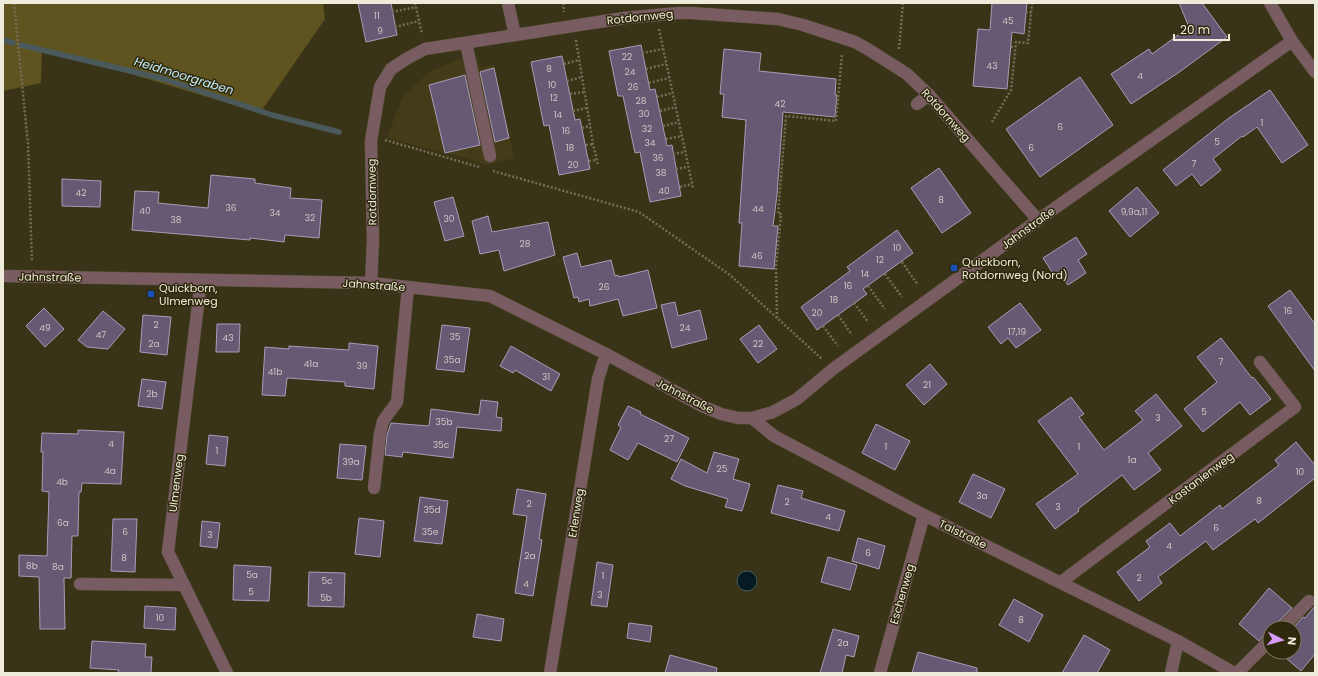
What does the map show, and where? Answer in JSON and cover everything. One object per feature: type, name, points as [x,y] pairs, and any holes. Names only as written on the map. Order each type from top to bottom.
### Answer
[{"type":"street","points":[[508,3],[515,35]]},
{"type":"street","points":[[1270,3],[1292,41],[1315,72]]},
{"type":"street","name":"Rotdornweg","points":[[371,283],[373,241],[372,137],[380,87],[391,69],[425,49],[624,18],[691,13],[778,19],[803,25],[855,42],[907,74],[929,95],[1038,220]]},
{"type":"street","name":"Jahnstraße","points":[[3,276],[371,283],[490,296],[606,354],[702,406],[722,414],[738,418],[752,418],[773,412],[797,399],[833,369],[1038,220],[1292,41]]},
{"type":"street","points":[[466,43],[485,108],[490,156]]},
{"type":"street","points":[[917,104],[929,95]]},
{"type":"street","name":"Ulmenweg","points":[[201,280],[168,552],[227,673]]},
{"type":"street","points":[[374,488],[380,434],[383,422],[397,402],[408,287]]},
{"type":"street","name":"Erlenweg","points":[[550,673],[598,379],[606,354]]},
{"type":"street","name":"Kastanienweg","points":[[1061,582],[1295,407],[1260,362]]},
{"type":"street","name":"Talstraße","points":[[752,418],[774,436],[924,515],[1178,641],[1234,673]]},
{"type":"street","name":"Eschenweg","points":[[880,673],[924,515]]},
{"type":"street","points":[[80,584],[184,585]]},
{"type":"street","points":[[1290,620],[1309,601]]},
{"type":"street","points":[[1171,673],[1178,641]]},
{"type":"street","points":[[1237,673],[1262,648]]},
{"type":"path","points":[[14,3],[28,144],[32,265]]},
{"type":"path","points":[[415,3],[423,36]]},
{"type":"path","points":[[899,49],[903,3]]},
{"type":"path","points":[[992,122],[1011,90],[1016,42],[1028,43],[1032,3]]},
{"type":"path","points":[[392,12],[416,7]]},
{"type":"path","points":[[1026,12],[1031,13]]},
{"type":"path","points":[[395,27],[419,21]]},
{"type":"path","points":[[658,27],[693,188]]},
{"type":"path","points":[[575,38],[598,165]]},
{"type":"path","points":[[642,53],[663,49]]},
{"type":"path","points":[[777,318],[776,266],[781,214],[778,214],[786,116],[836,121],[842,53]]},
{"type":"path","points":[[564,64],[579,60]]},
{"type":"path","points":[[646,68],[666,64]]},
{"type":"path","points":[[567,81],[582,77]]},
{"type":"path","points":[[649,83],[669,78]]},
{"type":"path","points":[[570,94],[584,92]]},
{"type":"path","points":[[657,97],[673,93]]},
{"type":"path","points":[[660,111],[676,107]]},
{"type":"path","points":[[574,111],[587,108]]},
{"type":"path","points":[[663,126],[679,122]]},
{"type":"path","points":[[582,128],[590,126]]},
{"type":"path","points":[[666,139],[682,136]]},
{"type":"path","points":[[372,137],[480,167]]},
{"type":"path","points":[[586,145],[593,144]]},
{"type":"path","points":[[673,154],[685,152]]},
{"type":"path","points":[[589,161],[596,160]]},
{"type":"path","points":[[676,169],[688,167]]},
{"type":"path","points":[[488,169],[640,212],[730,275],[833,369]]},
{"type":"path","points":[[680,187],[692,184]]},
{"type":"path","points":[[902,262],[918,285]]},
{"type":"path","points":[[885,274],[902,297]]},
{"type":"path","points":[[868,286],[885,309]]},
{"type":"path","points":[[854,303],[868,322]]},
{"type":"path","points":[[838,315],[852,334]]},
{"type":"path","points":[[823,326],[838,346]]},
{"type":"shaded area","points":[[3,3],[323,3],[325,19],[260,113],[42,47],[41,83],[3,91]]},
{"type":"shaded area","points":[[477,57],[481,68],[494,65],[514,158],[488,165],[387,138],[402,98],[429,72],[459,59]]},
{"type":"water","points":[[747,571],[754,574],[757,581],[754,588],[747,591],[740,588],[737,581],[740,574]]},
{"type":"building","points":[[358,3],[391,3],[397,35],[366,42]]},
{"type":"building","points":[[992,3],[1027,3],[1024,34],[1012,32],[1007,89],[973,86],[978,29],[990,30]]},
{"type":"building","points":[[1179,3],[1202,3],[1227,37],[1178,73],[1131,104],[1111,74],[1149,49],[1152,54],[1189,27]]},
{"type":"building","points":[[641,45],[650,90],[655,89],[667,146],[672,145],[681,196],[650,202],[640,152],[635,153],[623,96],[618,96],[609,51]]},
{"type":"building","points":[[724,49],[761,53],[759,71],[836,79],[835,95],[837,95],[835,117],[783,112],[777,195],[773,226],[778,226],[774,269],[739,266],[742,223],[739,223],[746,120],[722,117],[724,94],[720,94]]},
{"type":"building","points":[[562,56],[575,120],[580,119],[590,169],[559,175],[549,125],[544,126],[531,62]]},
{"type":"building","points":[[494,68],[509,138],[495,142],[480,72]]},
{"type":"building","points":[[465,75],[480,145],[445,153],[429,85]]},
{"type":"building","points":[[1080,77],[1113,125],[1040,177],[1006,129]]},
{"type":"building","points":[[1270,90],[1308,145],[1282,163],[1257,127],[1243,137],[1242,136],[1213,159],[1221,170],[1201,186],[1192,174],[1176,186],[1163,170],[1229,118]]},
{"type":"building","points":[[939,168],[971,213],[942,233],[911,188]]},
{"type":"building","points":[[211,175],[255,179],[255,183],[291,188],[290,198],[322,200],[319,238],[285,235],[284,242],[250,238],[250,240],[132,230],[135,191],[159,192],[158,203],[208,208]]},
{"type":"building","points":[[62,179],[101,181],[100,207],[62,206]]},
{"type":"building","points":[[1137,187],[1159,213],[1130,237],[1109,211]]},
{"type":"building","points":[[453,197],[464,236],[445,241],[434,202]]},
{"type":"building","points":[[488,216],[492,232],[548,222],[555,255],[504,271],[499,250],[480,254],[472,221]]},
{"type":"building","points":[[897,230],[913,253],[863,289],[867,294],[817,330],[801,307],[850,271],[847,267]]},
{"type":"building","points":[[1076,237],[1087,254],[1078,260],[1086,273],[1068,285],[1059,272],[1054,275],[1043,258]]},
{"type":"building","points":[[577,253],[581,267],[611,260],[615,276],[618,275],[619,277],[648,270],[657,308],[623,316],[618,299],[590,306],[589,299],[579,302],[578,297],[574,298],[563,257]]},
{"type":"building","points":[[1290,290],[1315,324],[1315,371],[1268,306]]},
{"type":"building","points":[[675,302],[678,316],[700,310],[707,339],[672,348],[661,305]]},
{"type":"building","points":[[1020,303],[1041,330],[1016,348],[1008,338],[1001,344],[988,327]]},
{"type":"building","points":[[44,308],[64,329],[45,347],[26,326]]},
{"type":"building","points":[[103,311],[125,329],[108,349],[87,347],[78,340]]},
{"type":"building","points":[[143,315],[171,317],[167,355],[140,352]]},
{"type":"building","points":[[217,324],[240,324],[239,352],[216,352]]},
{"type":"building","points":[[442,325],[470,328],[464,372],[436,369]]},
{"type":"building","points":[[759,325],[777,349],[758,363],[740,339]]},
{"type":"building","points":[[1221,338],[1252,378],[1253,377],[1271,399],[1250,415],[1240,402],[1203,432],[1184,409],[1217,382],[1197,357]]},
{"type":"building","points":[[349,343],[378,346],[374,389],[345,386],[345,382],[287,378],[285,396],[262,395],[265,347],[289,349],[289,346],[349,350]]},
{"type":"building","points":[[511,346],[560,374],[551,391],[515,370],[513,373],[500,366]]},
{"type":"building","points":[[930,364],[947,384],[924,405],[906,385]]},
{"type":"building","points":[[142,379],[166,382],[162,409],[138,406]]},
{"type":"building","points":[[1156,394],[1182,426],[1148,453],[1161,470],[1134,490],[1122,475],[1055,529],[1036,504],[1078,474],[1038,421],[1071,397],[1084,414],[1079,417],[1104,450],[1143,420],[1135,411]]},
{"type":"building","points":[[481,400],[498,402],[496,417],[502,418],[501,431],[457,427],[453,458],[403,452],[402,457],[385,455],[387,435],[391,423],[429,426],[431,409],[479,415]]},
{"type":"building","points":[[628,406],[641,412],[640,414],[689,438],[677,462],[638,443],[628,460],[610,450],[621,427],[618,425]]},
{"type":"building","points":[[876,424],[910,441],[895,470],[862,453]]},
{"type":"building","points":[[78,430],[124,432],[121,484],[82,483],[81,492],[79,492],[78,536],[72,536],[71,578],[64,578],[65,629],[40,629],[39,577],[19,576],[19,555],[47,556],[49,492],[42,491],[42,433],[78,434]]},
{"type":"building","points":[[209,435],[228,437],[225,466],[206,464]]},
{"type":"building","points":[[1296,442],[1315,465],[1315,478],[1258,523],[1255,519],[1213,550],[1206,541],[1158,577],[1162,583],[1139,601],[1117,572],[1150,547],[1146,541],[1170,523],[1180,536],[1220,505],[1222,509],[1279,465],[1275,460]]},
{"type":"building","points":[[340,444],[366,446],[362,480],[337,478]]},
{"type":"building","points":[[714,452],[739,459],[733,479],[750,484],[742,511],[725,507],[728,499],[685,486],[671,479],[681,459],[707,473]]},
{"type":"building","points":[[973,474],[1005,489],[991,518],[959,502]]},
{"type":"building","points":[[778,485],[803,491],[801,498],[845,511],[839,531],[771,513]]},
{"type":"building","points":[[517,489],[546,494],[539,539],[542,540],[533,596],[515,593],[527,516],[513,514]]},
{"type":"building","points":[[420,497],[448,501],[442,544],[414,541]]},
{"type":"building","points":[[359,518],[384,521],[380,557],[355,554]]},
{"type":"building","points":[[113,519],[137,519],[135,572],[111,571]]},
{"type":"building","points":[[202,521],[220,523],[217,548],[200,546]]},
{"type":"building","points":[[858,538],[885,546],[879,569],[852,561]]},
{"type":"building","points":[[828,557],[857,565],[850,590],[821,582]]},
{"type":"building","points":[[597,562],[613,565],[607,607],[591,605]]},
{"type":"building","points":[[234,565],[271,567],[269,601],[233,600]]},
{"type":"building","points":[[309,572],[345,573],[344,607],[308,606]]},
{"type":"building","points":[[1269,588],[1292,608],[1280,620],[1262,620],[1262,638],[1259,641],[1239,624]]},
{"type":"building","points":[[1014,599],[1043,615],[1029,642],[999,625]]},
{"type":"building","points":[[145,606],[176,608],[175,630],[144,628]]},
{"type":"building","points":[[1315,606],[1315,654],[1301,671],[1288,660],[1302,660],[1302,620],[1300,620],[1303,617],[1305,618]]},
{"type":"building","points":[[477,614],[504,619],[501,641],[473,637]]},
{"type":"building","points":[[629,623],[652,626],[650,642],[627,638]]},
{"type":"building","points":[[833,629],[859,636],[854,657],[846,655],[842,673],[820,673]]},
{"type":"building","points":[[1084,635],[1110,650],[1097,673],[1062,673]]},
{"type":"building","points":[[92,641],[146,644],[145,657],[152,657],[151,673],[118,673],[119,670],[90,668]]},
{"type":"building","points":[[918,652],[977,668],[977,673],[912,673]]},
{"type":"building","points":[[670,655],[717,668],[716,673],[665,673]]},
{"type":"waterway","points":[[3,40],[13,43]]},
{"type":"waterway","name":"Heidmoorgraben","points":[[21,45],[164,79],[272,115],[339,132]]},
{"type":"place","name":"Quickborn, Rotdornweg (Nord)","points":[[954,268]]},
{"type":"place","name":"Quickborn, Ulmenweg","points":[[151,294]]}]
